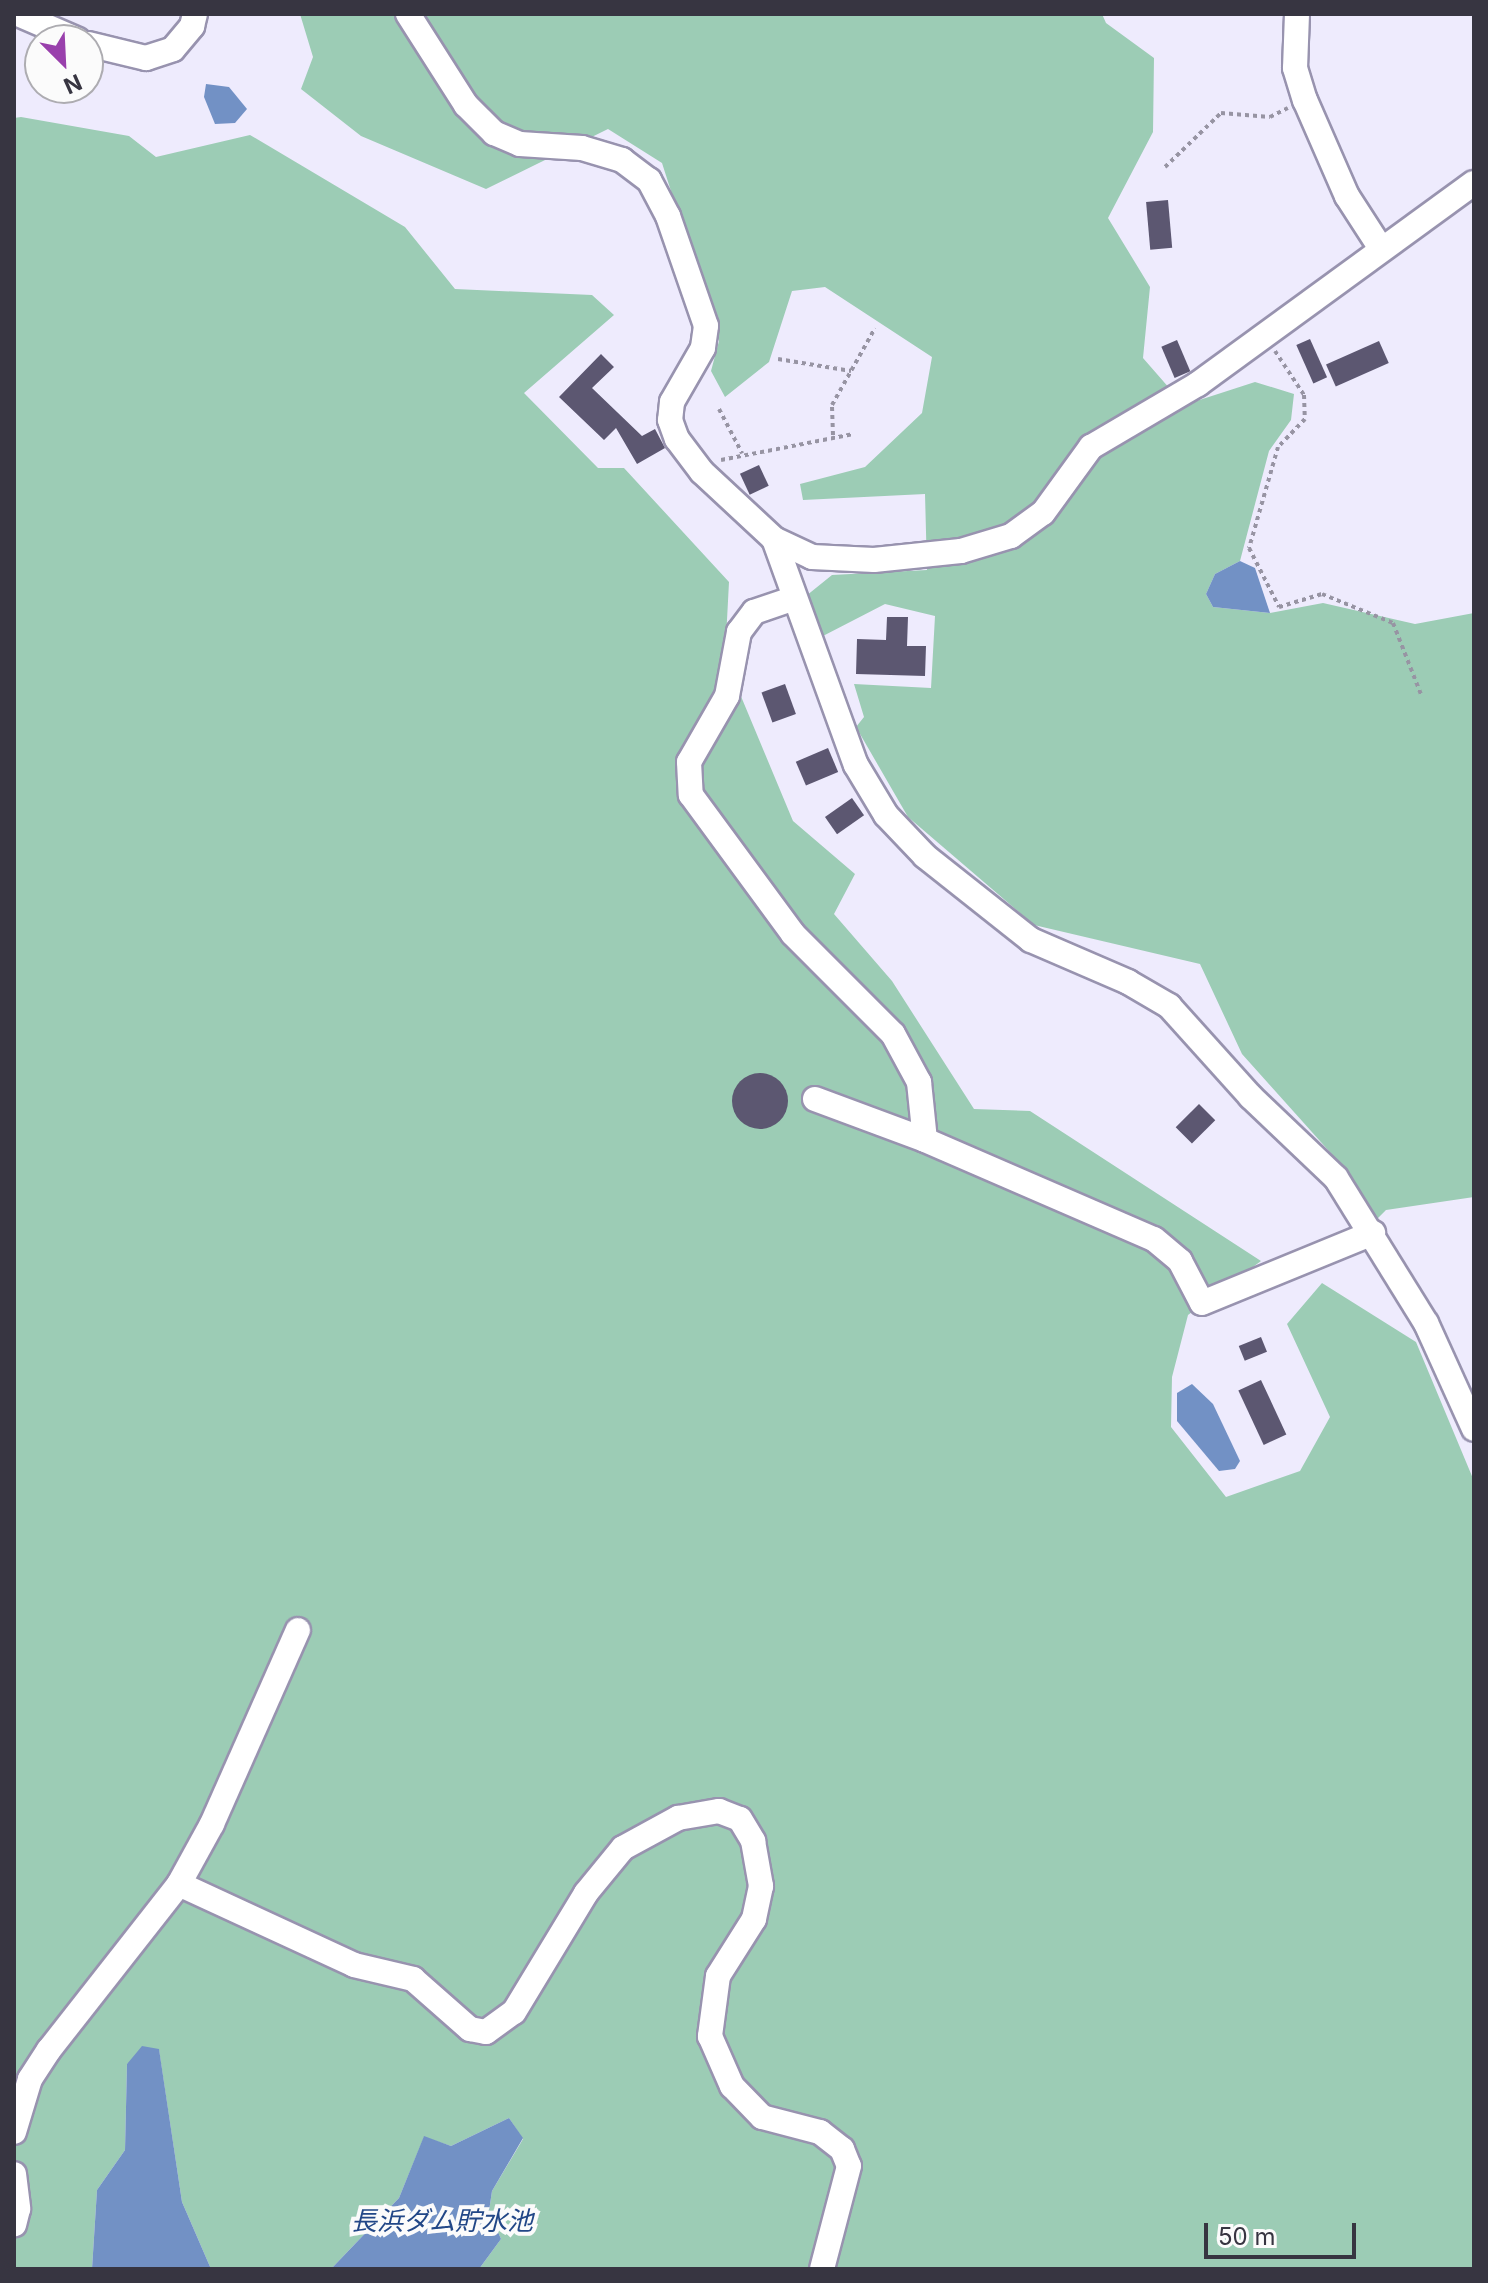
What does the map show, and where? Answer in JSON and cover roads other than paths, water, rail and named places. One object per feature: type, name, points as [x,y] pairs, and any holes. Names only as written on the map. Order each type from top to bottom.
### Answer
[{"type":"street","points":[[18,14],[41,24]]},
{"type":"street","points":[[104,48],[146,58],[173,49],[192,26],[195,14]]},
{"type":"street","points":[[408,14],[466,105],[494,133],[520,144],[582,148],[622,160],[649,180],[668,216],[706,326],[703,348],[672,402],[670,420],[702,472],[774,539],[812,557],[874,560],[961,551],[1011,536],[1043,513],[1091,447],[1198,384],[1263,332],[1474,183]]},
{"type":"street","points":[[1297,14],[1295,68],[1305,100],[1347,196],[1380,247]]},
{"type":"street","points":[[774,539],[792,599],[856,765],[886,815],[925,856],[1031,940],[1128,982],[1169,1006],[1251,1097],[1336,1178],[1373,1233],[1426,1323],[1474,1429]]},
{"type":"street","points":[[792,599],[754,612],[739,632],[727,696],[689,762],[691,795],[793,934],[893,1034],[919,1082],[925,1140]]},
{"type":"street","points":[[815,1099],[925,1140],[1154,1239],[1180,1261],[1202,1303],[1373,1233]]},
{"type":"street","points":[[14,2132],[30,2079],[49,2050],[179,1884],[212,1824],[298,1630]]},
{"type":"street","points":[[179,1884],[354,1965],[413,1979],[470,2029],[486,2032],[514,2012],[586,1893],[623,1848],[678,1818],[719,1811],[740,1819],[753,1841],[761,1886],[754,1919],[718,1976],[710,2036],[732,2086],[762,2117],[820,2132],[842,2149],[849,2166],[822,2269]]},
{"type":"street","points":[[14,2174],[18,2209],[14,2225]]},
{"type":"water","points":[[206,84],[229,87],[247,109],[235,123],[215,124],[204,97]]},
{"type":"water","points":[[1240,561],[1255,568],[1270,613],[1213,607],[1206,594],[1215,574]]},
{"type":"water","points":[[1192,1384],[1213,1404],[1240,1461],[1235,1469],[1219,1471],[1177,1421],[1177,1393]]},
{"type":"water","points":[[142,2046],[159,2049],[182,2202],[211,2269],[92,2269],[97,2190],[125,2150],[127,2064]]},
{"type":"water","name":"長浜ダム貯水池","points":[[509,2118],[523,2138],[492,2191],[489,2211],[501,2239],[479,2269],[331,2269],[399,2198],[424,2136],[451,2146]]}]
